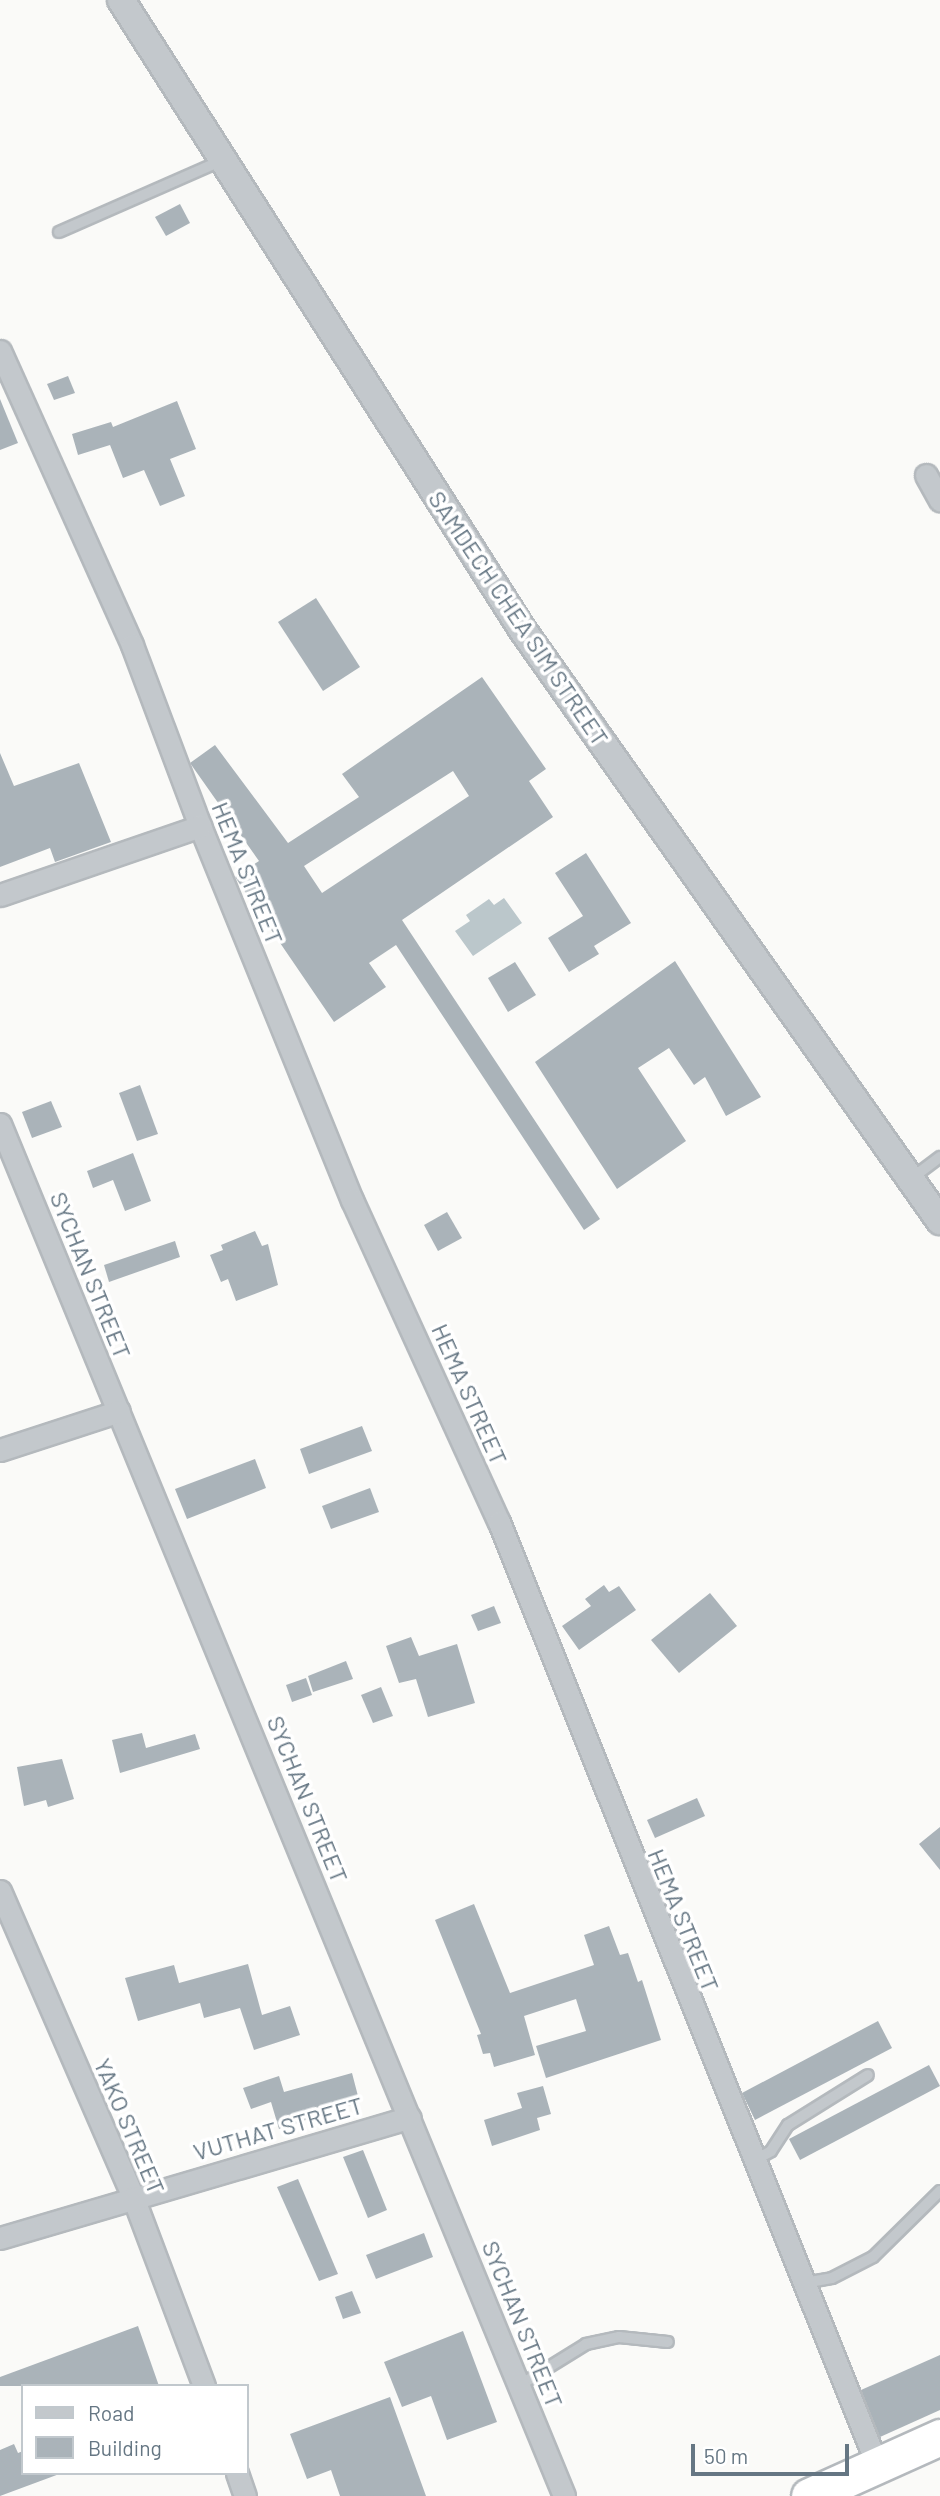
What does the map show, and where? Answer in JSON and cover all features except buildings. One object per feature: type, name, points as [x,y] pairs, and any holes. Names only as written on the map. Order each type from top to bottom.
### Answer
[{"type":"highway","points":[[809,2496],[940,2437]]},
{"type":"street","name":"SAMDECH CHEA SIM STREET","points":[[121,0],[522,629],[940,1221]]},
{"type":"street","name":"HEMA STREET","points":[[0,351],[132,645],[200,826],[352,1200],[504,1535],[633,1866],[877,2464]]},
{"type":"street","points":[[926,475],[940,500]]},
{"type":"street","points":[[0,895],[200,826]]},
{"type":"street","name":"SYCHAN STREET","points":[[0,1124],[564,2496]]},
{"type":"street","points":[[0,1450],[119,1410]]},
{"type":"street","name":"YAKO STREET","points":[[0,1891],[133,2197],[203,2384]]},
{"type":"street","name":"VUTHAT STREET","points":[[0,2238],[410,2117]]},
{"type":"street","points":[[238,2475],[246,2496]]},
{"type":"lane","points":[[60,232],[223,160]]},
{"type":"lane","points":[[909,1180],[940,1157]]},
{"type":"lane","points":[[755,2160],[771,2151],[788,2125],[868,2075]]},
{"type":"lane","points":[[804,2283],[832,2278],[873,2257],[940,2191]]},
{"type":"lane","points":[[520,2385],[586,2344],[619,2337],[668,2342]]},
{"type":"shaded area","points":[[504,898],[522,923],[473,956],[455,931],[470,921],[466,915],[489,899],[494,905]]}]
